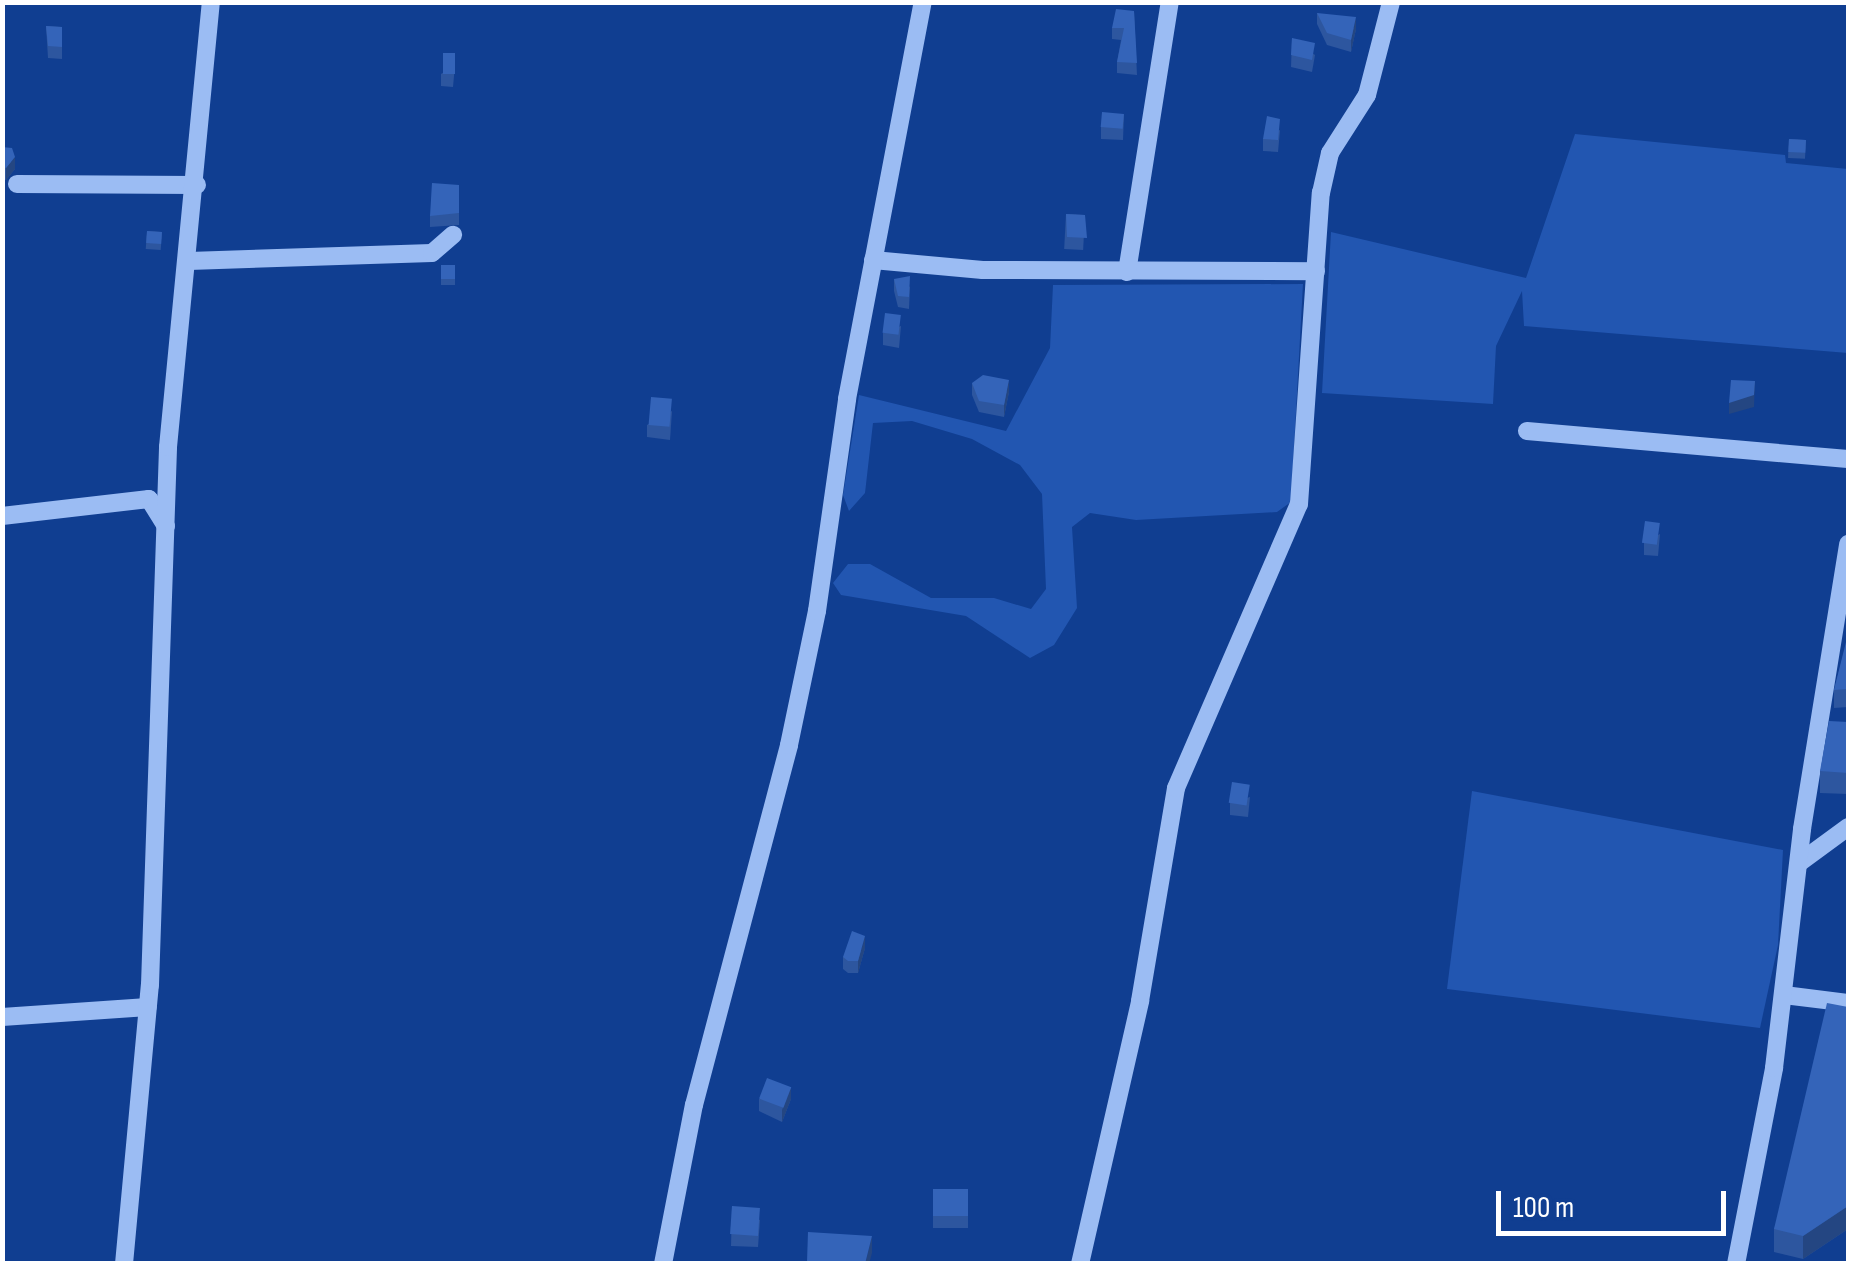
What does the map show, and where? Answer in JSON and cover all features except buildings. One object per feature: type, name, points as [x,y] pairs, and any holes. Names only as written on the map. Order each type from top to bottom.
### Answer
[{"type":"street","points":[[124,1264],[148,1007],[168,447],[197,185],[211,2]]},
{"type":"street","points":[[663,1264],[694,1105],[789,745],[922,2]]},
{"type":"street","points":[[1127,272],[1170,2]]},
{"type":"street","points":[[1080,1264],[1140,1001],[1176,788],[1299,504],[1316,272],[1330,153],[1367,94],[1391,2]]},
{"type":"street","points":[[16,184],[197,185]]},
{"type":"street","points":[[188,261],[432,253],[452,235]]},
{"type":"street","points":[[873,260],[1127,272],[1316,272]]},
{"type":"street","points":[[1527,432],[1848,459]]},
{"type":"street","points":[[2,516],[149,499],[166,526]]},
{"type":"street","points":[[1736,1264],[1784,995],[1799,863],[1848,544]]},
{"type":"street","points":[[1799,863],[1848,827]]},
{"type":"street","points":[[1784,995],[1848,1003]]},
{"type":"street","points":[[2,1017],[148,1007]]},
{"type":"shaded area","points":[[1575,134],[1785,155],[1786,163],[1848,169],[1848,353],[1524,326],[1522,291],[1496,346],[1493,404],[1322,393],[1331,232],[1526,278]]},
{"type":"shaded area","points":[[1303,284],[1291,502],[1277,512],[1136,520],[1090,513],[1072,527],[1077,608],[1054,645],[1030,658],[966,616],[841,595],[833,583],[848,564],[870,564],[931,598],[994,598],[1031,609],[1046,589],[1042,494],[1020,465],[972,439],[912,421],[873,423],[865,493],[849,511],[843,495],[859,395],[1006,431],[1050,348],[1053,285]]},
{"type":"shaded area","points":[[1472,791],[1783,850],[1778,945],[1760,1028],[1447,989]]}]
